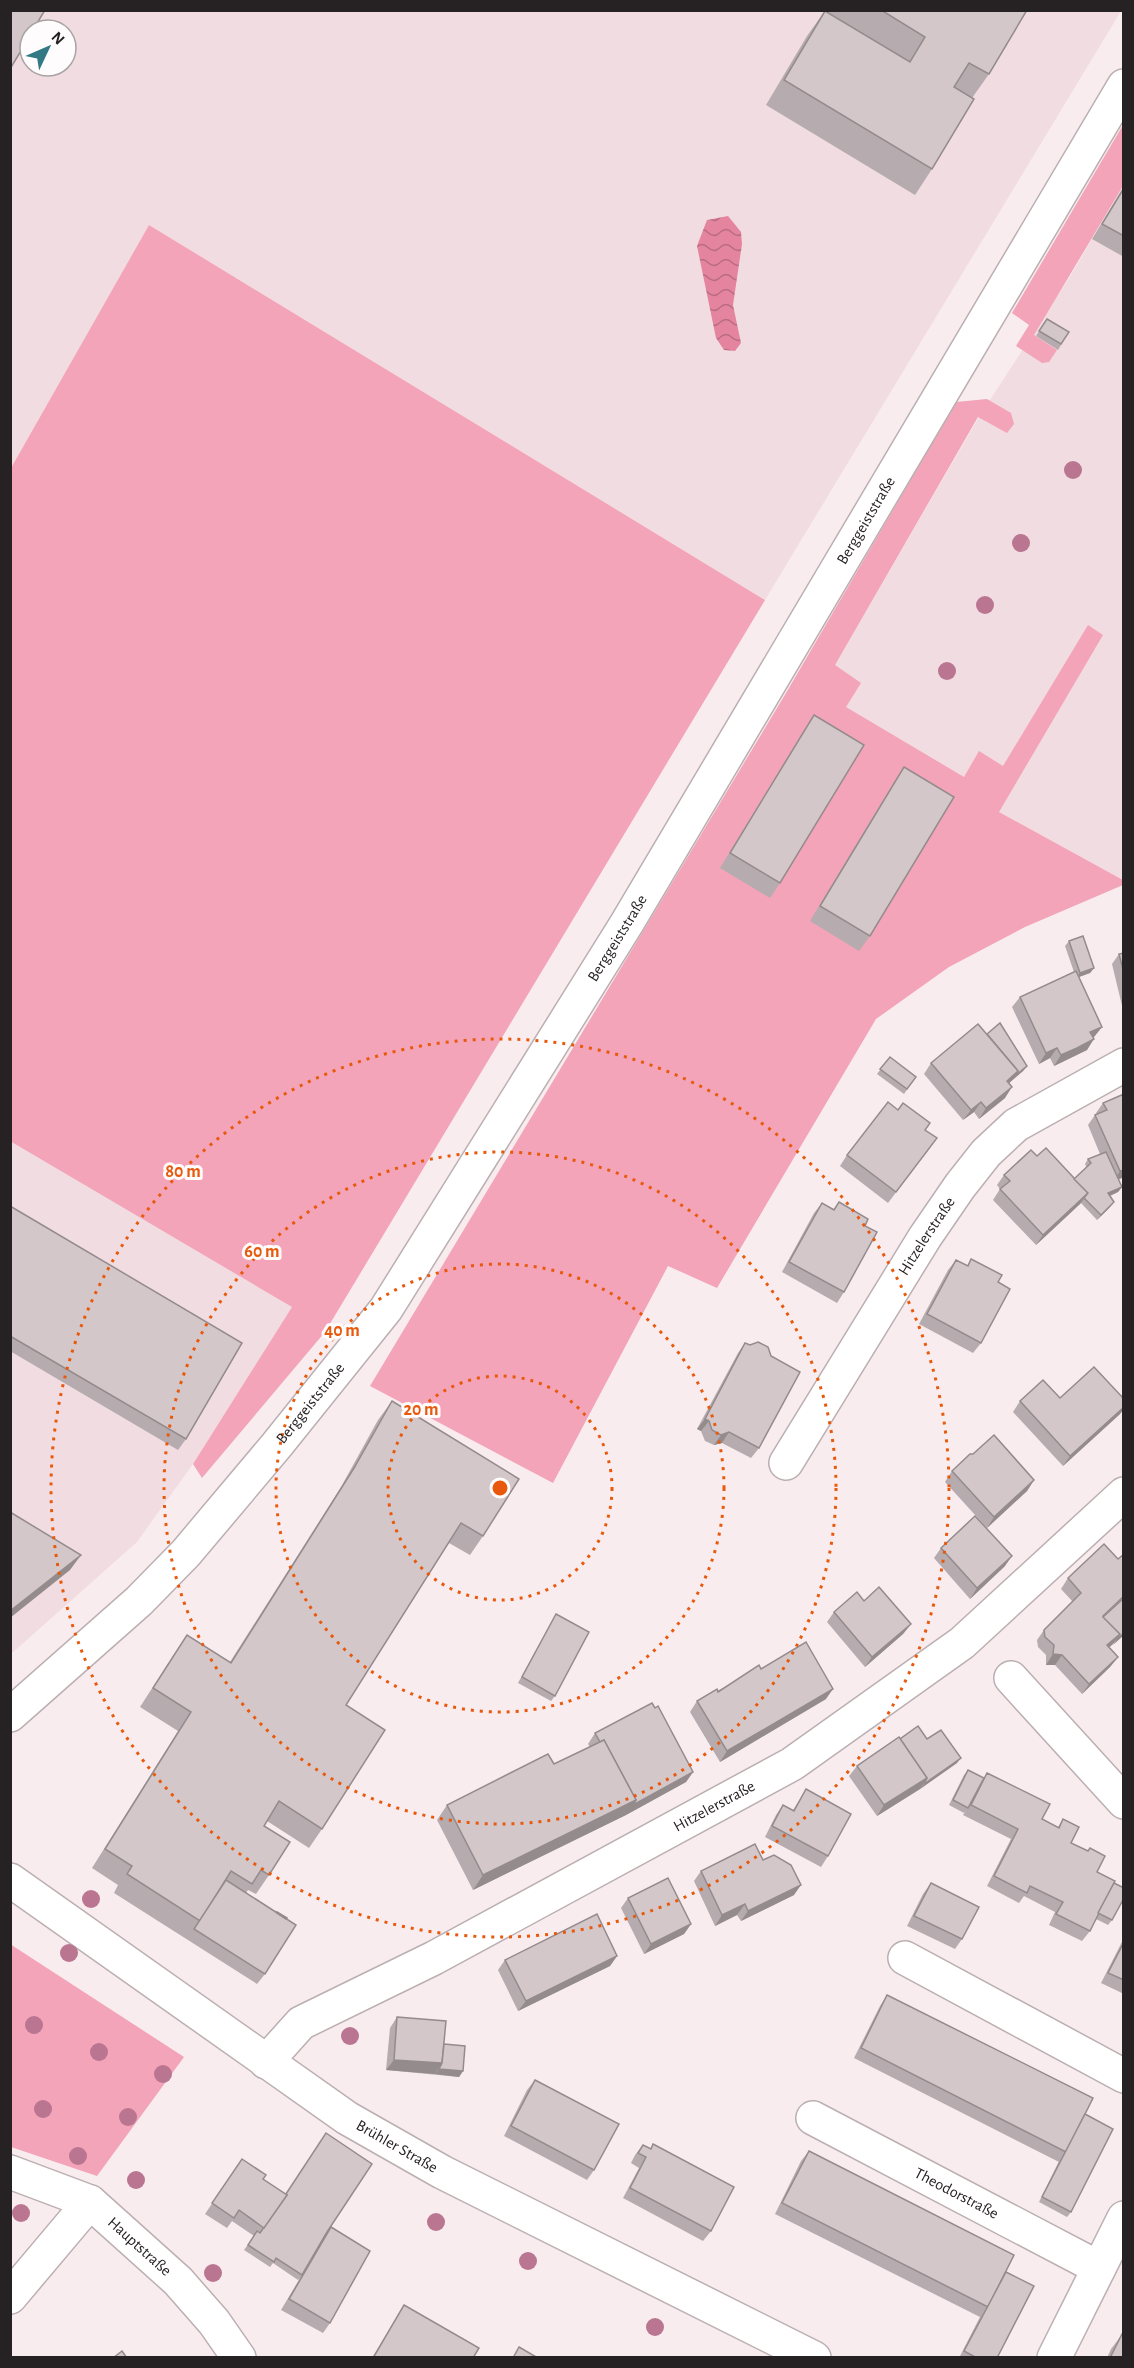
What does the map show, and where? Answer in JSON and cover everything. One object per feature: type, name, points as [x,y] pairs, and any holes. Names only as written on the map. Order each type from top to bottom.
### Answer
[{"type":"street","name":"Berggeiststraße","points":[[10,1715],[139,1601],[186,1553],[386,1309],[627,923],[1124,86]]},
{"type":"street","name":"Hitzelerstraße","points":[[786,1463],[925,1237],[986,1153],[1016,1125],[1124,1065]]},
{"type":"street","name":"Hitzelerstraße","points":[[266,2062],[300,2023],[434,1958],[792,1764],[962,1643],[1124,1494]]},
{"type":"street","points":[[1011,1678],[1124,1802]]},
{"type":"street","name":"Brühler Straße","points":[[10,1880],[347,2118],[442,2172],[814,2358]]},
{"type":"street","points":[[905,1958],[1124,2076]]},
{"type":"street","name":"Theodorstraße","points":[[813,2118],[1099,2268]]},
{"type":"street","name":"Hauptstraße","points":[[10,2172],[90,2202],[178,2281],[214,2322],[239,2358]]},
{"type":"street","points":[[10,2296],[90,2202]]},
{"type":"street","points":[[1054,2358],[1124,2218]]},
{"type":"shaded area","points":[[10,11],[1121,11],[765,600],[149,225],[11,468]]},
{"type":"shaded area","points":[[1123,125],[1123,186],[1034,335],[1057,350],[1049,362],[1042,363],[1016,346],[1029,325],[1012,313]]},
{"type":"shaded area","points":[[1123,186],[1123,880],[999,812],[812,704],[979,417],[1071,275]]},
{"type":"shaded area","points":[[149,225],[765,600],[325,1332],[202,1478],[193,1464],[292,1307],[10,1141],[11,468]]},
{"type":"shaded area","points":[[987,399],[1011,413],[1014,424],[1007,433],[978,417],[835,665],[861,683],[846,707],[964,777],[979,751],[1003,766],[1088,625],[1103,635],[999,812],[1123,880],[1123,885],[1025,927],[949,967],[876,1019],[717,1288],[668,1266],[553,1483],[370,1386],[786,693],[956,402]]},
{"type":"shaded area","points":[[11,1141],[292,1307],[193,1464],[137,1542],[11,1654]]},
{"type":"shaded area","points":[[10,1944],[184,2057],[97,2176],[11,2147]]},
{"type":"water","points":[[728,216],[741,232],[742,244],[733,305],[741,343],[735,351],[724,350],[716,338],[697,246],[707,220]]},
{"type":"building","points":[[10,10],[45,10],[40,18],[18,18],[18,56],[10,69]]},
{"type":"building","points":[[881,10],[1027,10],[989,74],[969,63],[954,87],[974,99],[932,169],[784,80],[825,11],[910,62],[925,37]]},
{"type":"building","points":[[1124,188],[1124,236],[1102,224]]},
{"type":"building","points":[[1047,319],[1069,332],[1061,344],[1039,331]]},
{"type":"building","points":[[814,715],[864,745],[780,883],[730,853]]},
{"type":"building","points":[[904,767],[954,797],[870,936],[820,906]]},
{"type":"building","points":[[1083,936],[1094,968],[1080,973],[1069,941]]},
{"type":"building","points":[[1124,953],[1124,973],[1119,954]]},
{"type":"building","points":[[1076,971],[1102,1027],[1090,1032],[1094,1039],[1077,1048],[1061,1055],[1057,1048],[1046,1053],[1020,997]]},
{"type":"building","points":[[1000,1023],[1027,1066],[1015,1076],[1018,1071],[987,1034]]},
{"type":"building","points":[[978,1024],[1018,1071],[1007,1081],[1012,1087],[986,1108],[981,1102],[971,1110],[931,1063]]},
{"type":"building","points":[[890,1057],[916,1077],[907,1089],[880,1069]]},
{"type":"building","points":[[1124,1094],[1124,1170],[1120,1171],[1095,1115],[1107,1110],[1103,1103]]},
{"type":"building","points":[[888,1102],[898,1110],[903,1103],[930,1123],[925,1130],[937,1138],[896,1192],[847,1155]]},
{"type":"building","points":[[1046,1148],[1088,1193],[1043,1235],[1000,1189],[1010,1181],[1004,1175],[1031,1150],[1037,1156]]},
{"type":"building","points":[[1106,1152],[1122,1187],[1108,1193],[1114,1202],[1101,1215],[1084,1198],[1088,1193],[1074,1179],[1091,1163],[1088,1159]]},
{"type":"building","points":[[839,1202],[868,1219],[865,1226],[877,1232],[844,1292],[789,1262],[822,1203],[834,1210]]},
{"type":"building","points":[[10,1206],[242,1343],[186,1439],[10,1336]]},
{"type":"building","points":[[971,1259],[1002,1275],[998,1282],[1010,1289],[981,1343],[927,1314],[956,1260],[968,1266]]},
{"type":"building","points":[[758,1342],[768,1347],[771,1356],[800,1372],[759,1448],[729,1432],[721,1435],[712,1430],[709,1421],[705,1419],[745,1343],[750,1345]]},
{"type":"building","points":[[1094,1367],[1124,1399],[1124,1407],[1070,1456],[1020,1401],[1043,1380],[1060,1398]]},
{"type":"building","points":[[392,1401],[519,1479],[483,1536],[461,1523],[346,1705],[385,1730],[322,1829],[279,1801],[264,1826],[290,1842],[269,1875],[261,1870],[252,1884],[231,1871],[200,1921],[127,1874],[132,1866],[105,1849],[191,1712],[153,1688],[187,1635],[231,1663],[354,1468]]},
{"type":"building","points":[[994,1435],[1034,1480],[994,1517],[952,1471]]},
{"type":"building","points":[[10,1512],[81,1555],[10,1611]]},
{"type":"building","points":[[975,1516],[1012,1556],[977,1588],[941,1548]]},
{"type":"building","points":[[1104,1544],[1118,1559],[1124,1554],[1124,1596],[1103,1616],[1120,1634],[1107,1645],[1118,1657],[1089,1684],[1062,1655],[1053,1654],[1054,1645],[1045,1637],[1044,1630],[1081,1593],[1068,1578]]},
{"type":"building","points":[[879,1587],[911,1624],[872,1657],[834,1612],[857,1592],[864,1601]]},
{"type":"building","points":[[1124,1598],[1124,1633],[1116,1639],[1120,1634],[1103,1617]]},
{"type":"building","points":[[556,1614],[589,1632],[555,1696],[522,1677]]},
{"type":"building","points":[[806,1642],[833,1689],[727,1751],[697,1701],[717,1689],[718,1692],[759,1665],[761,1669]]},
{"type":"building","points":[[652,1703],[655,1708],[658,1706],[693,1772],[633,1805],[636,1800],[604,1740],[600,1742],[595,1733]]},
{"type":"building","points":[[918,1726],[927,1739],[941,1730],[961,1758],[924,1784],[927,1778],[900,1739]]},
{"type":"building","points":[[899,1737],[927,1778],[884,1805],[857,1766]]},
{"type":"building","points":[[604,1740],[636,1800],[483,1875],[447,1805],[548,1754],[554,1764]]},
{"type":"building","points":[[968,1770],[984,1778],[968,1808],[953,1800]]},
{"type":"building","points":[[987,1773],[1050,1804],[1042,1819],[1059,1828],[1063,1819],[1079,1827],[1071,1843],[1088,1851],[1090,1848],[1105,1856],[1097,1872],[1115,1881],[1090,1931],[1056,1914],[1063,1902],[1030,1886],[1027,1893],[994,1876],[1018,1829],[971,1805]]},
{"type":"building","points":[[806,1789],[851,1814],[828,1856],[772,1826],[783,1805],[794,1811]]},
{"type":"building","points":[[755,1844],[763,1860],[774,1855],[791,1865],[801,1885],[748,1911],[745,1904],[722,1915],[701,1871]]},
{"type":"building","points":[[668,1878],[691,1924],[651,1944],[628,1898]]},
{"type":"building","points":[[226,1880],[296,1925],[265,1974],[194,1929]]},
{"type":"building","points":[[931,1883],[979,1907],[962,1939],[914,1916]]},
{"type":"building","points":[[1114,1883],[1124,1888],[1124,1898],[1112,1920],[1098,1913]]},
{"type":"building","points":[[597,1914],[617,1956],[526,2001],[505,1960]]},
{"type":"building","points":[[1124,1942],[1124,1980],[1108,1973]]},
{"type":"building","points":[[887,1995],[1093,2098],[1066,2152],[861,2048]]},
{"type":"building","points":[[397,2017],[446,2021],[442,2063],[394,2060]]},
{"type":"building","points":[[444,2044],[465,2046],[463,2071],[439,2069]]},
{"type":"building","points":[[535,2080],[619,2124],[594,2170],[511,2126]]},
{"type":"building","points":[[1085,2114],[1113,2129],[1071,2212],[1042,2197]]},
{"type":"building","points":[[326,2133],[372,2164],[302,2275],[276,2258],[274,2262],[248,2245],[257,2231],[260,2233],[287,2195]]},
{"type":"building","points":[[653,2144],[734,2187],[711,2231],[630,2188],[646,2157],[638,2153],[643,2145],[651,2149]]},
{"type":"building","points":[[809,2151],[1014,2255],[988,2307],[782,2203]]},
{"type":"building","points":[[242,2159],[266,2175],[263,2179],[287,2195],[264,2228],[239,2210],[234,2218],[212,2203]]},
{"type":"building","points":[[331,2227],[370,2251],[330,2323],[289,2299]]},
{"type":"building","points":[[1006,2272],[1034,2286],[997,2358],[977,2358],[964,2351]]},
{"type":"building","points":[[404,2305],[479,2348],[473,2358],[373,2358]]},
{"type":"building","points":[[1122,2334],[1124,2335],[1124,2358],[1110,2358]]},
{"type":"building","points":[[519,2347],[538,2358],[513,2358]]},
{"type":"building","points":[[122,2351],[127,2358],[113,2358]]}]
